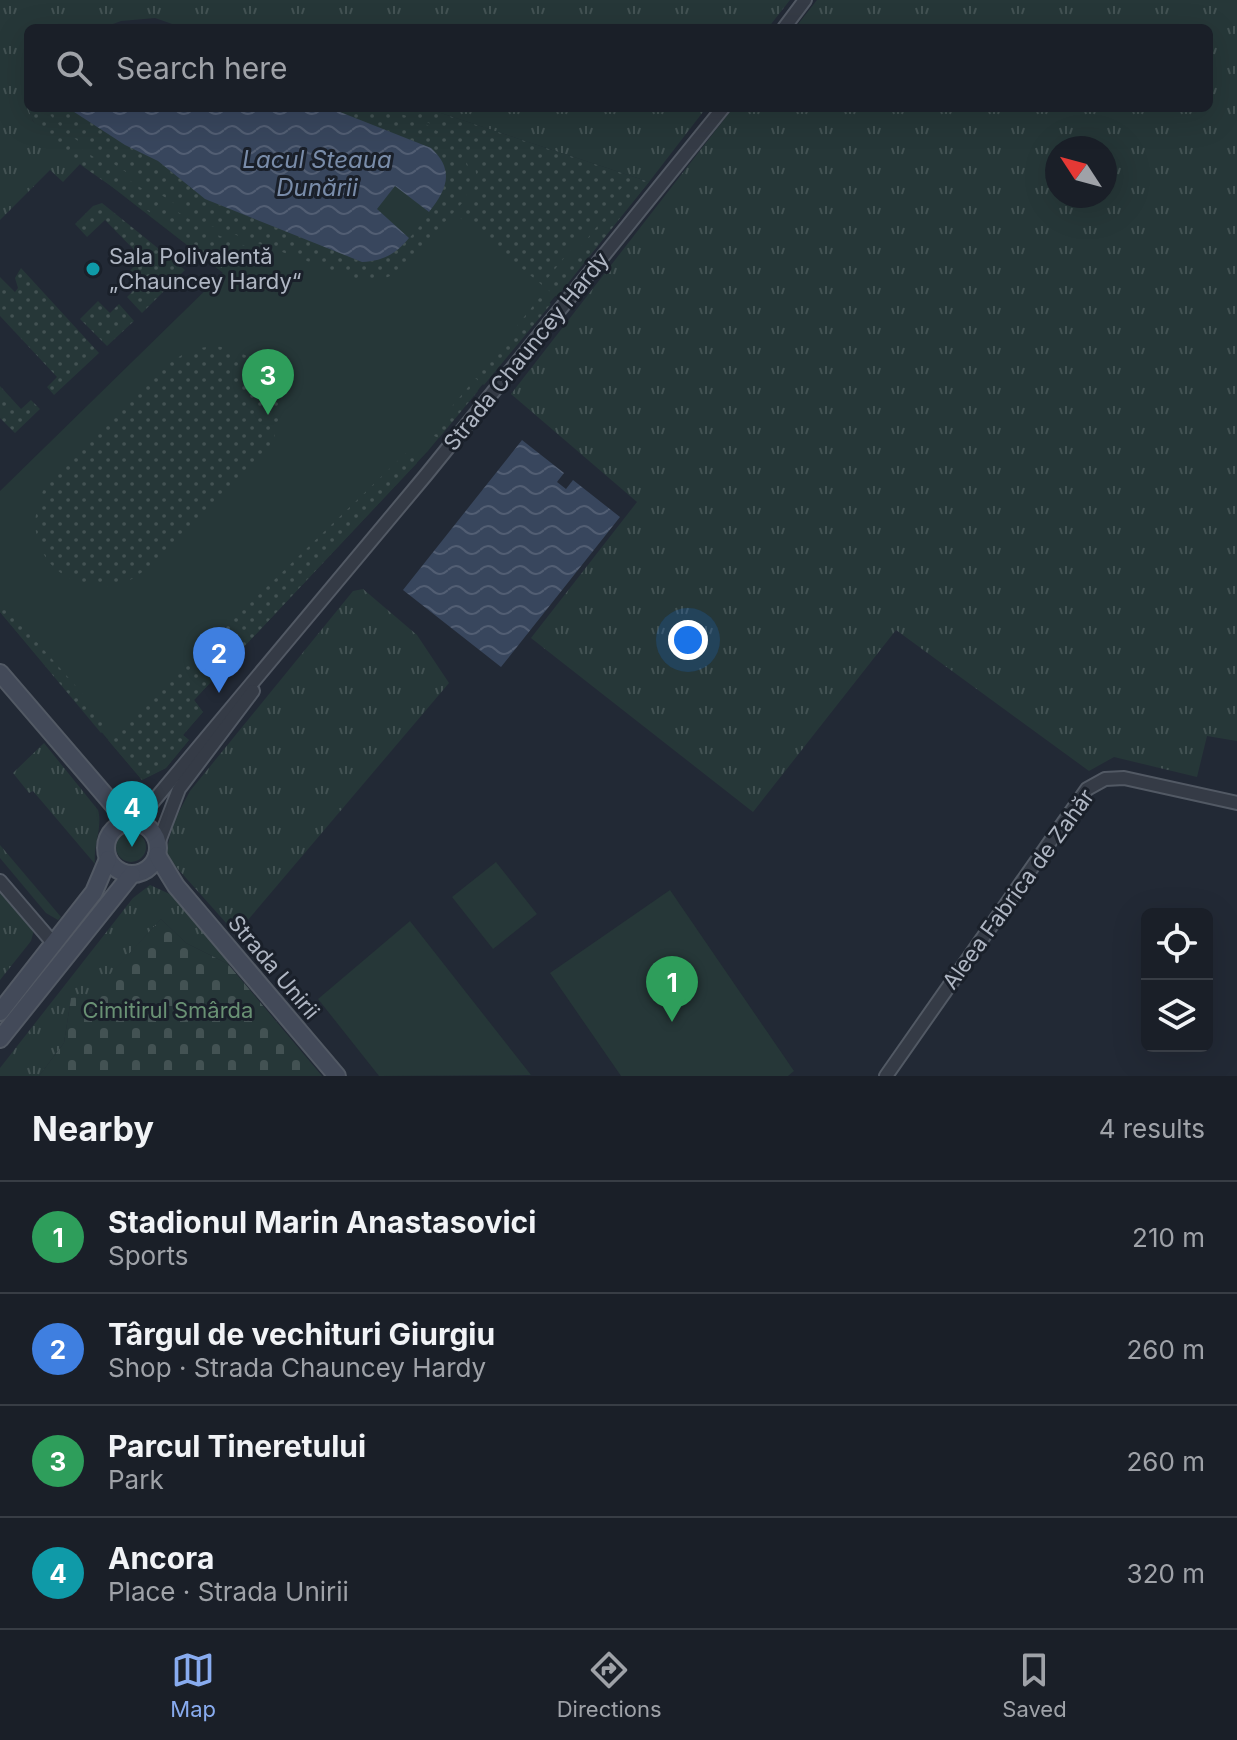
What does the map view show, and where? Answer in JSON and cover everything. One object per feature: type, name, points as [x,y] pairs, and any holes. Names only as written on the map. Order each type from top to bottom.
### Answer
[{"type":"main road","points":[[0,673],[95,787],[132,822],[149,828],[157,849],[149,867],[136,873],[0,1039]]},
{"type":"main road","points":[[0,1012],[100,883],[108,859],[106,844],[112,830],[95,787]]},
{"type":"main road","points":[[112,830],[132,822]]},
{"type":"main road","name":"Strada Unirii","points":[[157,849],[176,886],[337,1076]]},
{"type":"main road","points":[[108,859],[118,870],[176,886]]},
{"type":"street","points":[[787,24],[805,0]]},
{"type":"street","name":"Strada Chauncey Hardy","points":[[132,822],[328,593],[720,112]]},
{"type":"street","name":"Strada Chauncey Hardy","points":[[157,849],[179,789],[328,593]]},
{"type":"street","name":"Aleea Fabrica de Zahăr","points":[[886,1076],[1087,789],[1105,779],[1124,778],[1237,803]]},
{"type":"street","points":[[0,881],[54,944]]},
{"type":"green space","points":[[0,0],[790,0],[771,24],[172,24],[155,18],[113,24],[24,24],[24,112],[30,112],[33,121],[81,163],[63,182],[50,170],[0,220]]},
{"type":"green space","points":[[817,0],[1237,0],[1237,741],[1207,736],[1197,777],[1114,757],[1089,771],[896,630],[753,812],[531,638],[637,502],[511,394],[730,112],[1213,112],[1213,24],[798,24]]},
{"type":"green space","points":[[30,112],[41,112],[63,137],[161,201],[151,213],[54,143],[32,119]]},
{"type":"green space","points":[[32,112],[437,112],[649,182],[428,451],[194,700],[203,712],[183,735],[189,740],[166,768],[142,780],[0,612],[0,491],[223,273],[54,142],[35,121]]},
{"type":"green space","points":[[48,112],[74,112],[125,145],[158,161],[205,199],[362,262],[376,260],[399,248],[418,229],[442,196],[431,148],[340,112],[394,112],[433,128],[461,152],[468,166],[470,183],[463,202],[400,272],[378,281],[353,278],[206,224],[66,133]]},
{"type":"green space","points":[[402,112],[437,112],[649,182],[557,297],[547,289],[623,194],[623,186],[542,285],[458,216],[472,195],[476,176],[473,160],[449,134]]},
{"type":"green space","points":[[437,112],[703,112],[649,182]]},
{"type":"green space","points":[[102,203],[185,270],[142,313],[127,297],[137,287],[126,275],[142,258],[105,220],[87,237],[75,224],[93,206]]},
{"type":"green space","points":[[165,204],[210,232],[245,246],[223,269],[155,216]]},
{"type":"green space","points":[[21,268],[99,353],[54,395],[47,387],[57,377],[0,316],[0,277],[15,292],[18,288],[15,278]]},
{"type":"green space","points":[[541,296],[551,304],[484,385],[475,378]]},
{"type":"green space","points":[[98,301],[110,313],[119,304],[134,321],[107,346],[80,319]]},
{"type":"green space","points":[[215,346],[251,358],[272,380],[278,395],[279,411],[270,447],[180,540],[141,573],[128,581],[104,586],[92,586],[69,578],[50,563],[36,534],[38,505],[50,477],[172,361],[192,349]]},
{"type":"green space","points":[[470,385],[478,391],[439,438],[429,434]]},
{"type":"green space","points":[[0,386],[21,409],[31,400],[40,409],[15,433],[0,418]]},
{"type":"green space","points":[[409,450],[417,463],[194,700],[203,712],[183,735],[189,740],[166,768],[142,780],[108,740]]},
{"type":"green space","points":[[363,589],[417,635],[449,683],[236,934],[169,859],[166,853],[173,823],[190,791],[353,591]]},
{"type":"green space","points":[[0,600],[110,725],[101,733],[0,612]]},
{"type":"green space","points":[[44,743],[98,810],[95,864],[33,791],[29,793],[13,773]]},
{"type":"green space","points":[[131,832],[142,836],[146,847],[142,858],[131,862],[120,858],[116,847],[120,836]]},
{"type":"green space","points":[[0,845],[61,917],[58,920],[46,913],[0,858]]},
{"type":"green space","points":[[496,862],[537,914],[493,949],[452,897]]},
{"type":"green space","points":[[150,885],[172,895],[230,962],[228,964],[186,943],[161,919],[90,997],[71,998],[64,1043],[39,1076],[0,1076],[0,1068],[133,898]]},
{"type":"green space","points":[[0,888],[34,930],[31,941],[0,980]]},
{"type":"green space","points":[[670,890],[794,1071],[788,1076],[621,1076],[550,973]]},
{"type":"green space","name":"Cimitirul Smârda","points":[[161,919],[186,943],[228,964],[322,1076],[39,1076],[64,1043],[71,998],[90,996]]},
{"type":"green space","points":[[410,921],[531,1075],[379,1076],[318,999]]},
{"type":"water","name":"Lacul Steaua Dunării","points":[[74,112],[340,112],[431,148],[443,164],[446,180],[429,212],[395,186],[377,209],[409,238],[388,256],[362,262],[205,199],[158,161],[125,145]]},
{"type":"water","points":[[522,440],[564,473],[557,482],[566,489],[573,480],[620,517],[501,667],[403,590]]},
{"type":"place","name":"Sala Polivalentă „Chauncey Hardy“","points":[[93,269]]},
{"type":"place","name":"Parcul Tineretului","points":[[268,415]]},
{"type":"place","name":"Târgul de vechituri Giurgiu","points":[[219,693]]},
{"type":"place","name":"Ancora","points":[[132,847]]},
{"type":"place","name":"Stadionul Marin Anastasovici","points":[[672,1022]]}]
